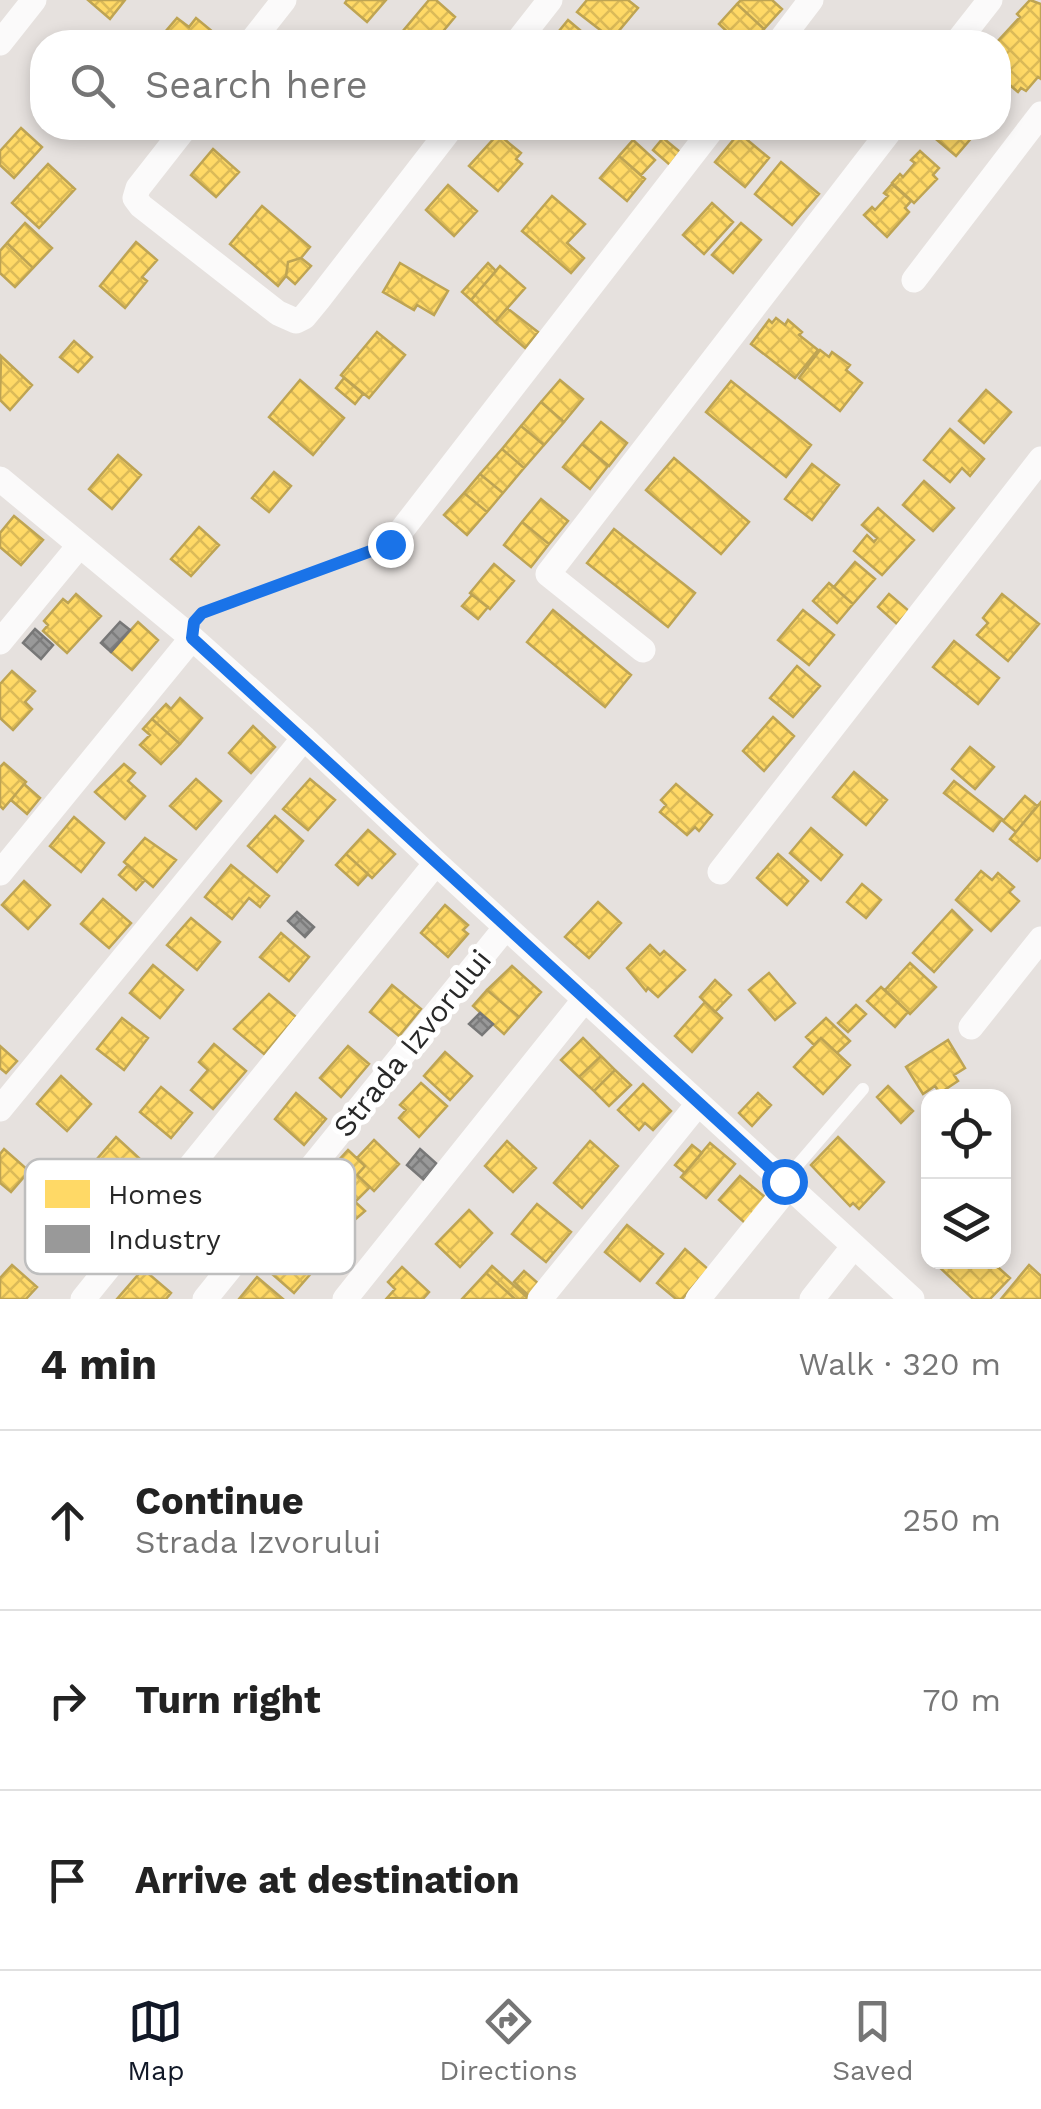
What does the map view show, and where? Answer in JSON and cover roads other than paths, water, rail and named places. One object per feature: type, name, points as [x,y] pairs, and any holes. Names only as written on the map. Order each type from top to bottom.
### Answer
[{"type":"street","points":[[0,44],[34,0]]},
{"type":"street","points":[[260,30],[284,0]]},
{"type":"street","points":[[526,30],[550,0]]},
{"type":"street","points":[[788,30],[812,0]]},
{"type":"street","points":[[966,30],[990,0]]},
{"type":"street","points":[[914,280],[1041,114]]},
{"type":"street","points":[[175,140],[138,188],[135,198],[278,313],[296,321],[318,300],[442,140]]},
{"type":"street","points":[[390,544],[704,140]]},
{"type":"street","points":[[643,650],[541,582],[883,140]]},
{"type":"street","points":[[720,872],[1041,459]]},
{"type":"street","name":"Strada Izvorului","points":[[0,479],[192,638],[304,738],[912,1299]]},
{"type":"street","points":[[0,642],[79,546]]},
{"type":"street","points":[[0,874],[192,638]]},
{"type":"street","points":[[0,1109],[304,738]]},
{"type":"street","points":[[196,1159],[436,863]]},
{"type":"street","name":"Strada Izvorului","points":[[318,1159],[506,927]]},
{"type":"street","points":[[971,1028],[1041,939]]},
{"type":"street","points":[[345,1299],[585,999]]},
{"type":"street","points":[[540,1299],[698,1104]]},
{"type":"street","points":[[698,1299],[786,1183]]},
{"type":"street","points":[[812,1299],[854,1246]]},
{"type":"street","points":[[83,1299],[103,1274]]},
{"type":"street","name":"Strada Izvorului","points":[[205,1299],[225,1274]]},
{"type":"lane","points":[[786,1183],[863,1089]]}]
